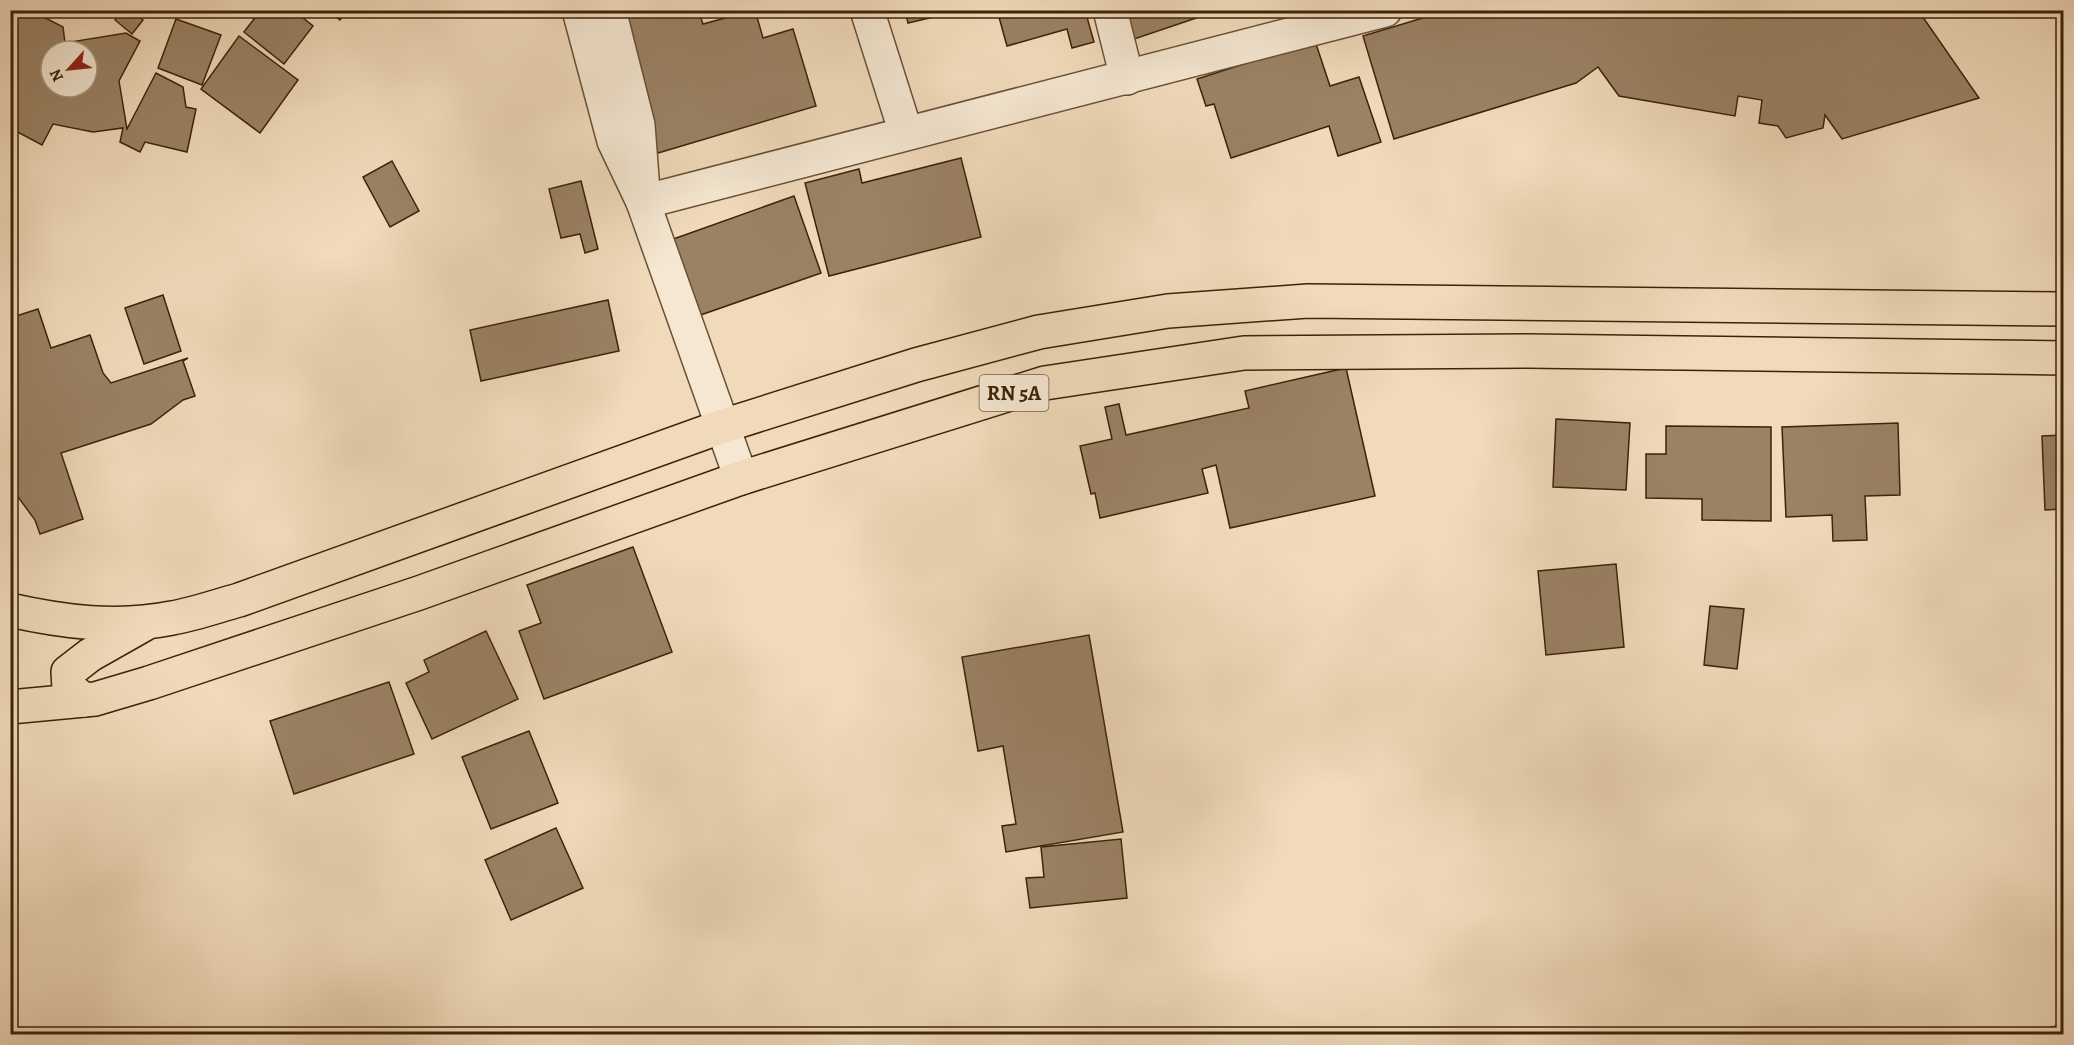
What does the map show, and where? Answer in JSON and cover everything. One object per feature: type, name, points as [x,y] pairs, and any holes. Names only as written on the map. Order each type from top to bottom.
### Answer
[{"type":"main road","name":"RN 5A","points":[[10,610],[70,622],[149,621],[172,618],[239,600],[723,426],[916,365],[1039,332],[1168,311],[1308,302],[2064,309]]},
{"type":"main road","name":"RN 5A","points":[[10,707],[84,700],[149,683],[419,593],[741,478],[1045,382],[1244,353],[1527,351],[2064,358]]},
{"type":"main road","points":[[84,700],[67,684],[68,672],[73,666],[149,621]]},
{"type":"street","points":[[579,10],[608,122],[643,202],[741,478]]},
{"type":"street","points":[[609,10],[638,125],[644,173],[643,202]]},
{"type":"street","points":[[867,10],[906,133]]},
{"type":"street","points":[[1110,10],[1127,78]]},
{"type":"street","points":[[643,202],[1127,78],[1370,12]]},
{"type":"building","points":[[10,10],[30,10],[63,27],[64,39],[39,39],[39,99],[99,99],[99,39],[89,39],[126,33],[140,41],[119,81],[127,129],[156,73],[183,87],[186,107],[196,109],[187,152],[145,142],[140,152],[120,142],[123,128],[93,132],[53,124],[42,145],[10,128]]},
{"type":"building","points":[[123,10],[132,10],[143,20],[132,34],[115,20]]},
{"type":"building","points":[[261,10],[293,10],[313,26],[284,64],[244,32]]},
{"type":"building","points":[[326,10],[347,10],[340,20]]},
{"type":"building","points":[[616,10],[698,10],[703,24],[755,10],[763,38],[793,29],[816,106],[658,153]]},
{"type":"building","points":[[905,10],[963,10],[908,23]]},
{"type":"building","points":[[997,10],[1085,10],[1094,42],[1072,48],[1067,29],[1007,46]]},
{"type":"building","points":[[1125,10],[1220,10],[1134,39]]},
{"type":"building","points":[[1449,10],[1812,10],[1857,18],[1883,10],[1918,10],[1979,98],[1842,139],[1825,115],[1823,128],[1786,138],[1778,126],[1759,123],[1762,100],[1738,96],[1735,116],[1619,96],[1598,67],[1576,83],[1394,139],[1363,36]]},
{"type":"building","points":[[176,19],[221,35],[202,85],[158,68]]},
{"type":"building","points":[[239,36],[298,80],[260,133],[201,89]]},
{"type":"building","points":[[1315,41],[1330,86],[1359,77],[1381,142],[1338,156],[1329,126],[1231,158],[1214,104],[1206,106],[1197,79]]},
{"type":"building","points":[[961,158],[981,237],[829,276],[805,183],[859,169],[862,183]]},
{"type":"building","points":[[392,161],[419,211],[390,227],[363,177]]},
{"type":"building","points":[[581,181],[598,249],[585,253],[580,234],[561,238],[549,189]]},
{"type":"building","points":[[794,196],[821,273],[692,318],[665,242]]},
{"type":"building","points":[[163,295],[181,351],[144,364],[125,308]]},
{"type":"building","points":[[608,300],[619,351],[481,381],[470,330]]},
{"type":"building","points":[[38,309],[51,348],[90,335],[103,373],[111,383],[188,358],[183,361],[195,396],[183,400],[151,424],[61,453],[83,519],[40,534],[35,520],[10,486],[10,318]]},
{"type":"building","points":[[1346,368],[1375,496],[1230,528],[1216,465],[1202,469],[1208,493],[1100,518],[1095,493],[1091,494],[1080,446],[1112,439],[1105,407],[1119,404],[1126,435],[1249,408],[1245,391]]},
{"type":"building","points":[[1556,419],[1630,423],[1626,490],[1553,487]]},
{"type":"building","points":[[1898,423],[1900,495],[1865,496],[1867,540],[1833,541],[1832,515],[1786,517],[1782,427]]},
{"type":"building","points":[[1666,426],[1771,427],[1771,521],[1702,520],[1702,499],[1646,498],[1646,454],[1666,454]]},
{"type":"building","points":[[2064,435],[2064,509],[2045,510],[2042,436]]},
{"type":"building","points":[[633,547],[672,652],[544,699],[519,631],[541,623],[527,585]]},
{"type":"building","points":[[1616,564],[1624,647],[1546,655],[1538,571]]},
{"type":"building","points":[[1710,606],[1744,609],[1737,669],[1704,665]]},
{"type":"building","points":[[486,631],[518,699],[432,739],[406,683],[429,672],[424,660]]},
{"type":"building","points":[[1089,635],[1123,832],[1006,852],[1002,826],[1016,824],[1003,746],[978,751],[962,657]]},
{"type":"building","points":[[389,682],[414,754],[294,794],[270,721]]},
{"type":"building","points":[[529,731],[558,803],[491,829],[462,757]]},
{"type":"building","points":[[556,828],[583,888],[511,920],[485,860]]},
{"type":"building","points":[[1121,839],[1127,898],[1030,908],[1026,878],[1044,877],[1041,847]]},
{"type":"waterway","points":[[2034,1034],[2064,1029]]}]
